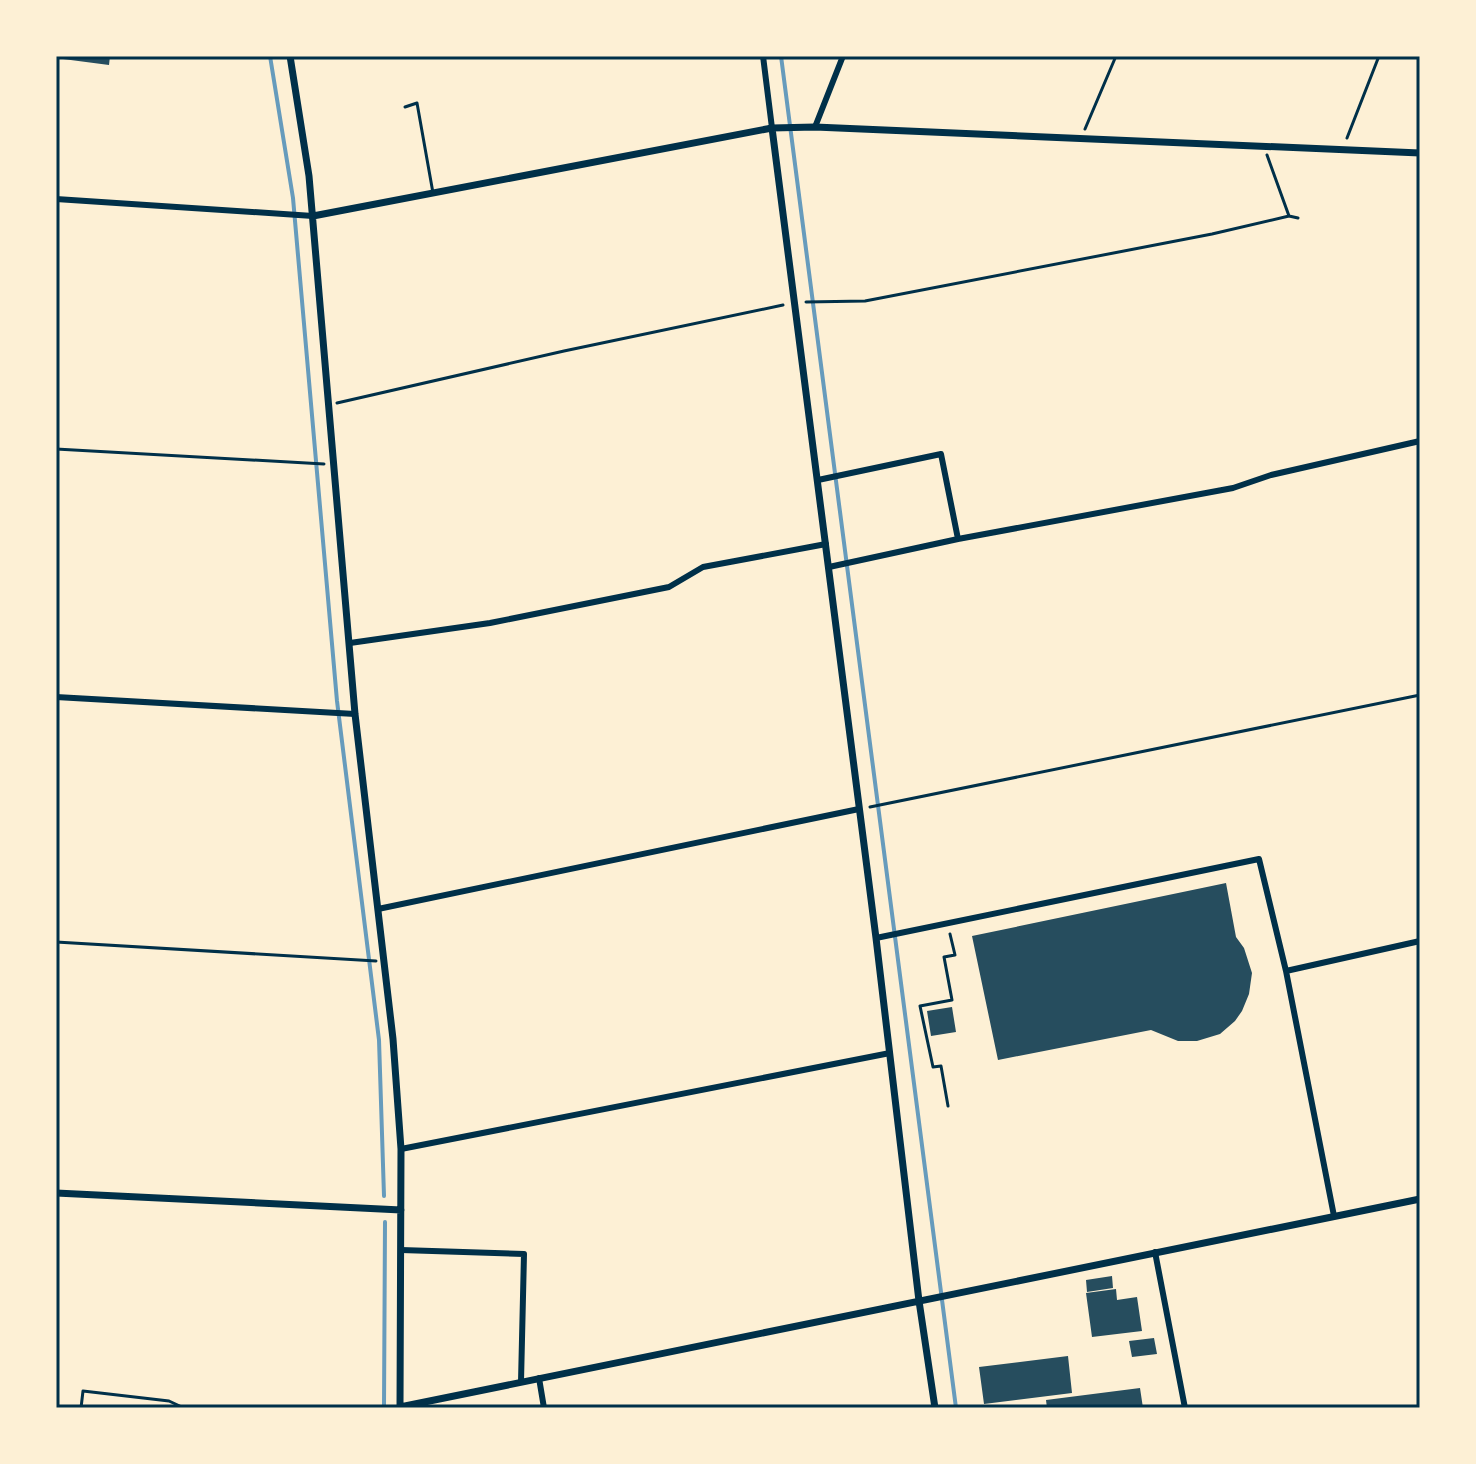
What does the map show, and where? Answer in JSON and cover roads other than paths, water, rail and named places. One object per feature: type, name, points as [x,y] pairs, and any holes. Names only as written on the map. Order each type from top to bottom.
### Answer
[{"type":"street","points":[[290,56],[330,405],[350,643],[352,714],[393,1039],[401,1149],[400,1407],[1420,1199]]},
{"type":"street","points":[[763,56],[776,128],[919,1301],[935,1408]]},
{"type":"street","points":[[815,127],[843,56]]},
{"type":"street","points":[[56,199],[309,215],[776,128],[800,127],[1420,153]]},
{"type":"street","points":[[829,567],[958,539],[1233,488],[1271,475],[1420,441]]},
{"type":"street","points":[[818,480],[941,454],[958,539]]},
{"type":"street","points":[[350,643],[490,623],[669,587],[703,567],[826,544]]},
{"type":"street","points":[[56,697],[352,714]]},
{"type":"street","points":[[378,909],[859,809]]},
{"type":"street","points":[[876,938],[1259,859],[1286,971],[1334,1216]]},
{"type":"street","points":[[1286,971],[1419,941],[1420,951]]},
{"type":"street","points":[[401,1149],[890,1053]]},
{"type":"street","points":[[56,1193],[401,1210]]},
{"type":"street","points":[[401,1250],[524,1254],[521,1382]]},
{"type":"street","points":[[1155,1252],[1185,1408]]},
{"type":"street","points":[[539,1378],[544,1408]]},
{"type":"lane","points":[[405,107],[417,103],[433,193]]},
{"type":"waterway","points":[[270,56],[293,198],[337,701],[379,1040],[384,1196]]},
{"type":"waterway","points":[[781,56],[956,1408]]},
{"type":"waterway","points":[[384,1408],[385,1222]]}]
